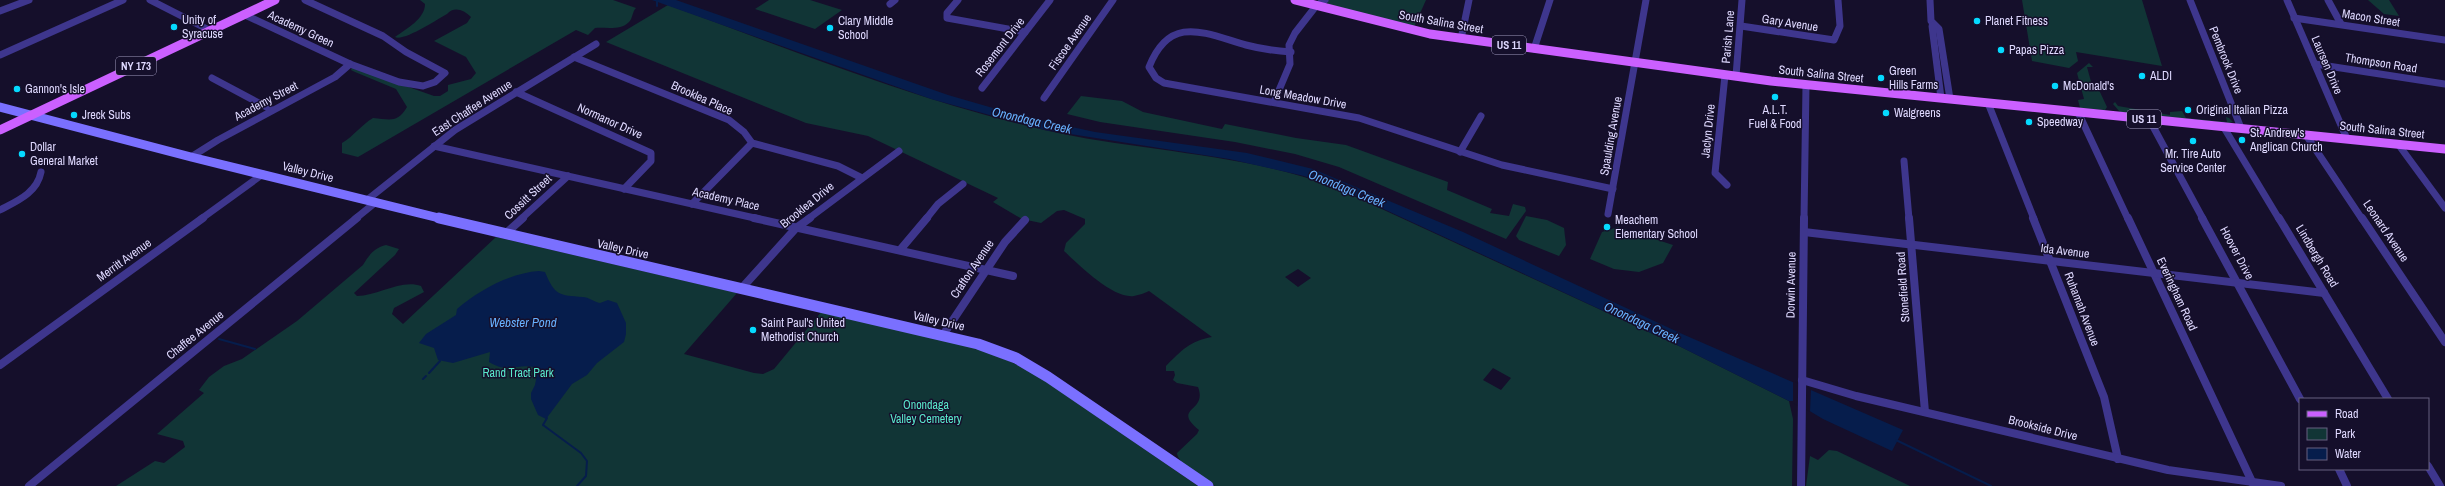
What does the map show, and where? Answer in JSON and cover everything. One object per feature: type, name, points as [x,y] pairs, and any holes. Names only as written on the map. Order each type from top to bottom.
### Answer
[{"type":"main road","name":"NY 173","points":[[0,130],[275,0]]},
{"type":"main road","name":"South Salina Street","points":[[1295,0],[1416,32],[1726,75],[1806,85],[2445,149]]},
{"type":"main road","name":"Valley Drive","points":[[0,107],[191,157],[505,234],[978,344],[1016,358],[1048,377],[1208,486]]},
{"type":"street","points":[[0,11],[29,0]]},
{"type":"street","points":[[0,55],[123,0]]},
{"type":"street","points":[[150,0],[209,30]]},
{"type":"street","name":"Academy Green","points":[[243,14],[350,64],[418,87],[436,82],[445,73],[406,52],[383,36],[304,0]]},
{"type":"street","points":[[958,0],[946,16],[959,21],[1025,32]]},
{"type":"street","name":"Rosemont Drive","points":[[982,88],[1050,0]]},
{"type":"street","name":"Fiscoe Avenue","points":[[1044,98],[1113,0]]},
{"type":"street","points":[[1274,102],[1290,64],[1290,45],[1295,33],[1316,6],[1325,0]]},
{"type":"street","points":[[1461,39],[1469,0]]},
{"type":"street","points":[[1534,49],[1550,0]]},
{"type":"street","name":"Spaulding Avenue","points":[[1608,214],[1646,0]]},
{"type":"street","name":"Parish Lane","points":[[1736,76],[1742,0]]},
{"type":"street","name":"Gary Avenue","points":[[1741,26],[1830,40],[1836,38],[1839,28],[1838,0]]},
{"type":"street","points":[[1930,0],[1932,21],[1938,28],[1945,99]]},
{"type":"street","name":"Pembrook Drive","points":[[2190,0],[2240,128]]},
{"type":"street","name":"Laursen Drive","points":[[2287,0],[2347,139]]},
{"type":"street","points":[[2328,0],[2341,24]]},
{"type":"street","name":"Macon Street","points":[[2294,18],[2445,40]]},
{"type":"street","name":"Long Meadow Drive","points":[[1291,52],[1256,48],[1201,32],[1181,31],[1172,35],[1151,60],[1149,67],[1156,78],[1164,83],[1359,118],[1502,165],[1613,189]]},
{"type":"street","name":"East Chaffee Avenue","points":[[371,201],[434,146],[460,126],[596,44]]},
{"type":"street","name":"Brooklea Place","points":[[574,57],[729,120],[744,132],[752,143]]},
{"type":"street","name":"Academy Street","points":[[191,157],[272,110],[335,77],[344,71],[350,64]]},
{"type":"street","name":"Thompson Road","points":[[2314,64],[2445,84]]},
{"type":"street","name":"Jaclyn Drive","points":[[1726,75],[1715,172],[1727,185]]},
{"type":"street","points":[[212,78],[272,110]]},
{"type":"street","name":"Dorwin Avenue","points":[[1801,486],[1806,85]]},
{"type":"street","name":"Normanor Drive","points":[[516,92],[651,153],[651,161],[624,189]]},
{"type":"street","name":"Ruhamah Avenue","points":[[1988,103],[2104,397],[2118,459]]},
{"type":"street","name":"Everingham Road","points":[[2078,112],[2253,484]]},
{"type":"street","points":[[1460,152],[1481,116]]},
{"type":"street","name":"Hoover Drive","points":[[2149,119],[2299,398]]},
{"type":"street","name":"Lindbergh Road","points":[[2223,126],[2387,398]]},
{"type":"street","name":"Leonard Avenue","points":[[2306,135],[2445,342]]},
{"type":"street","points":[[692,204],[752,143],[838,166],[862,178]]},
{"type":"street","points":[[2398,144],[2445,208]]},
{"type":"street","name":"Academy Place","points":[[434,146],[1013,276]]},
{"type":"street","name":"Brooklea Drive","points":[[741,290],[796,228],[899,151]]},
{"type":"street","name":"Stonefield Road","points":[[1904,161],[1912,246],[1924,412]]},
{"type":"street","points":[[0,210],[34,188],[41,178],[41,172]]},
{"type":"street","name":"Merritt Avenue","points":[[0,365],[263,174]]},
{"type":"street","name":"Cossitt Street","points":[[505,234],[568,176]]},
{"type":"street","points":[[900,250],[934,208],[964,184]]},
{"type":"street","name":"Chaffee Avenue","points":[[29,486],[371,201]]},
{"type":"street","name":"Crafton Avenue","points":[[943,335],[1005,242],[1025,220]]},
{"type":"street","name":"Ida Avenue","points":[[1804,232],[1912,246],[2154,272],[2324,293]]},
{"type":"street","name":"Brookside Drive","points":[[1802,384],[2168,470],[2253,484],[2281,486]]},
{"type":"street","points":[[2429,468],[2440,486]]},
{"type":"street","points":[[2339,470],[2347,486]]},
{"type":"green space","points":[[420,0],[613,0],[636,8],[629,22],[625,25],[617,28],[595,28],[588,35],[576,30],[358,157],[342,153],[342,143],[373,118],[396,118],[400,116],[407,107],[396,89],[351,70],[352,67],[434,96],[440,96],[448,91],[448,85],[471,79],[476,73],[466,57],[434,41],[467,23],[471,17],[465,12],[453,10],[413,33],[399,38],[395,37],[414,23],[422,14],[425,4]]},
{"type":"green space","points":[[769,0],[810,0],[842,10],[815,29],[755,9]]},
{"type":"green space","points":[[1327,0],[1426,0],[1413,29],[1328,6]]},
{"type":"green space","points":[[2022,0],[2142,0],[2162,66],[2076,52],[2078,61],[2069,68],[2032,61]]},
{"type":"green space","points":[[2368,0],[2389,0],[2399,16],[2384,14]]},
{"type":"green space","points":[[668,5],[854,73],[996,118],[1080,137],[1227,159],[1263,166],[1299,175],[1334,187],[1679,346],[1789,401],[1793,419],[1792,486],[1215,486],[1182,462],[1177,453],[1197,434],[1199,430],[1191,423],[1188,417],[1200,395],[1198,387],[1177,383],[1173,380],[1175,375],[1174,371],[1166,371],[1166,366],[1187,347],[1198,341],[1212,337],[1149,291],[1134,296],[1126,296],[1116,292],[1097,280],[1070,257],[1064,251],[1066,243],[1085,224],[1085,219],[1064,210],[1057,211],[1041,223],[1022,219],[993,202],[998,198],[868,136],[806,123],[606,42]],"holes":[[[1298,269],[1311,278],[1298,287],[1285,277]],[[1493,368],[1511,378],[1501,390],[1483,380]]]},
{"type":"green space","points":[[2089,63],[2093,67],[2087,67],[2093,89],[2099,90],[2107,107],[2105,110],[2080,108],[2078,100],[2084,99],[2077,73]]},
{"type":"green space","points":[[1081,96],[1122,101],[1143,112],[1222,129],[1225,124],[1296,138],[1346,145],[1448,182],[1447,190],[1492,209],[1490,213],[1509,216],[1513,204],[1525,207],[1526,211],[1506,239],[1339,167],[1295,154],[1235,142],[1100,122],[1067,114]]},
{"type":"green space","points":[[2115,102],[2118,106],[2170,115],[2170,112],[2182,111],[2186,118],[2227,122],[2226,117],[2233,122],[2229,123],[2120,112],[2113,104]]},
{"type":"green space","points":[[1526,216],[1547,220],[1564,228],[1566,245],[1559,256],[1519,240],[1516,236]]},
{"type":"green space","points":[[1618,227],[1673,245],[1663,263],[1639,272],[1614,269],[1590,259],[1602,232]]},
{"type":"green space","points":[[496,237],[737,293],[684,354],[754,373],[763,374],[774,369],[822,311],[931,335],[985,351],[1035,374],[1198,486],[116,486],[155,461],[164,463],[185,447],[183,441],[157,434],[204,393],[199,390],[209,377],[224,366],[242,359],[297,321],[363,265],[375,250],[386,245],[399,249],[395,255],[354,293],[357,296],[397,286],[413,284],[421,286],[424,292],[394,308],[392,314],[403,324]]},
{"type":"green space","points":[[1829,450],[1837,451],[1910,486],[1806,486],[1810,456],[1818,460]]},
{"type":"water","points":[[652,0],[676,0],[948,95],[1021,116],[1095,132],[1247,153],[1313,169],[1463,232],[1680,333],[1903,430],[1892,451],[1823,419],[1793,401],[1789,401],[1679,346],[1351,194],[1304,176],[1229,159],[1045,130],[931,99]]},
{"type":"water","name":"Webster Pond","points":[[539,271],[545,272],[555,290],[563,295],[585,297],[600,303],[608,300],[617,303],[626,323],[624,342],[597,363],[587,375],[572,384],[546,419],[538,415],[531,399],[531,393],[535,385],[538,369],[526,366],[509,368],[496,366],[489,362],[490,352],[453,363],[438,360],[434,348],[419,343],[426,334],[456,315],[457,309],[485,289],[517,275]]},
{"type":"pier","points":[[1793,381],[1811,389],[1810,412],[1793,403]]},
{"type":"waterway","points":[[657,1],[657,6]]},
{"type":"waterway","points":[[219,339],[255,349]]},
{"type":"waterway","points":[[429,373],[440,361]]},
{"type":"waterway","points":[[423,379],[426,376]]},
{"type":"waterway","points":[[547,418],[543,425],[581,453],[587,461],[586,476],[577,486]]},
{"type":"waterway","name":"Onondaga Creek","points":[[1896,440],[1991,486]]},
{"type":"place","name":"Planet Fitness","points":[[1977,21]]},
{"type":"place","name":"Unity of Syracuse","points":[[174,27]]},
{"type":"place","name":"Clary Middle School","points":[[830,28]]},
{"type":"place","name":"Papas Pizza","points":[[2001,50]]},
{"type":"place","name":"ALDI","points":[[2142,76]]},
{"type":"place","name":"Green Hills Farms","points":[[1881,78]]},
{"type":"place","name":"McDonald's","points":[[2055,86]]},
{"type":"place","name":"Gannon's Isle","points":[[17,89]]},
{"type":"place","name":"A.L.T. Fuel & Food","points":[[1775,97]]},
{"type":"place","name":"Original Italian Pizza","points":[[2188,110]]},
{"type":"place","name":"Walgreens","points":[[1886,113]]},
{"type":"place","name":"Jreck Subs","points":[[74,115]]},
{"type":"place","name":"Speedway","points":[[2029,122]]},
{"type":"place","name":"St. Andrew's Anglican Church","points":[[2242,140]]},
{"type":"place","name":"Mr. Tire Auto Service Center","points":[[2193,141]]},
{"type":"place","name":"Dollar General Market","points":[[22,154]]},
{"type":"place","name":"Meachem Elementary School","points":[[1607,227]]},
{"type":"place","name":"Saint Paul's United Methodist Church","points":[[753,330]]},
{"type":"park label","name":"Rand Tract Park","points":[[518,373]]},
{"type":"park label","name":"Onondaga Valley Cemetery","points":[[926,412]]}]
